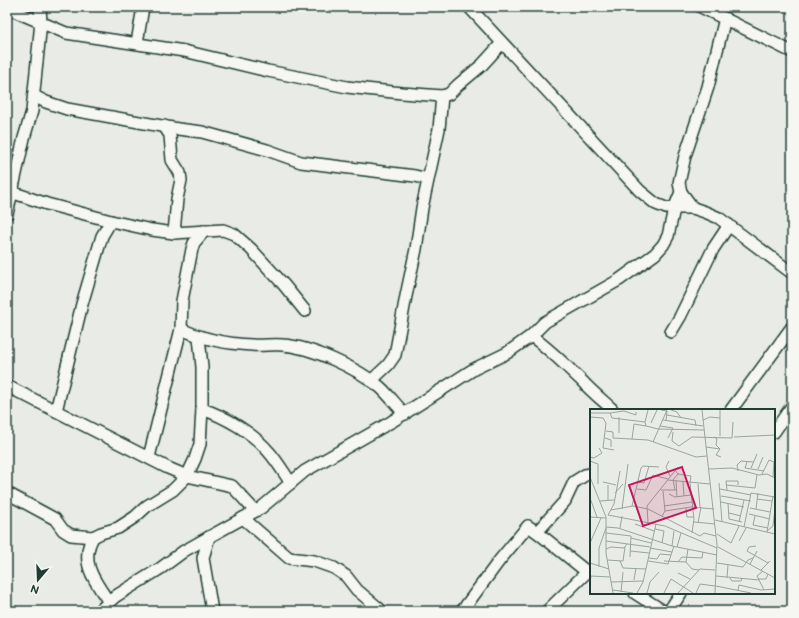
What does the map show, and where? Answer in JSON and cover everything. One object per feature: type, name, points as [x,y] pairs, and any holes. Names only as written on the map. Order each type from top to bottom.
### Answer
[{"type":"street","points":[[7,214],[24,138],[32,111],[41,22],[40,7]]},
{"type":"street","points":[[137,43],[143,7]]},
{"type":"street","points":[[469,7],[640,191],[656,204],[666,208],[693,208],[720,218],[792,273]]},
{"type":"street","points":[[701,7],[792,52]]},
{"type":"street","points":[[7,8],[66,33],[184,51],[268,71],[347,87],[442,96],[449,94],[482,65],[502,43]]},
{"type":"street","points":[[693,208],[681,192],[679,183],[685,156],[708,87],[725,18]]},
{"type":"street","points":[[34,96],[67,109],[202,132],[268,150],[301,162],[415,176],[428,179]]},
{"type":"street","points":[[371,381],[388,365],[395,355],[416,249],[422,208],[439,129],[442,96]]},
{"type":"street","points":[[164,126],[170,136],[172,160],[180,173],[181,180],[177,199],[178,233]]},
{"type":"street","points":[[11,192],[47,204],[110,221],[178,233],[223,230],[234,234],[251,249],[305,310]]},
{"type":"street","points":[[99,611],[116,596],[162,568],[184,551],[261,508],[305,471],[405,414],[474,369],[507,353],[531,336],[545,322],[619,280],[655,254],[663,245],[668,236],[674,209],[681,192]]},
{"type":"street","points":[[92,216],[102,236]]},
{"type":"street","points":[[56,411],[82,304],[102,236],[110,221]]},
{"type":"street","points":[[671,332],[680,317],[713,249],[729,225]]},
{"type":"street","points":[[149,457],[181,329],[182,301],[194,243],[204,231]]},
{"type":"street","points":[[178,233],[194,243]]},
{"type":"street","points":[[732,409],[792,327]]},
{"type":"street","points":[[181,329],[199,337],[251,345],[282,345],[301,348],[322,355],[352,369],[380,387],[405,414]]},
{"type":"street","points":[[531,336],[565,363],[582,382],[612,409]]},
{"type":"street","points":[[109,602],[90,572],[88,545],[93,537],[118,528],[135,517],[147,506],[173,490],[187,476],[200,444],[202,367],[199,337]]},
{"type":"street","points":[[7,386],[168,468],[187,476],[232,486],[255,511]]},
{"type":"street","points":[[775,431],[792,406]]},
{"type":"street","points":[[202,408],[226,418],[246,432],[269,452],[291,482]]},
{"type":"street","points":[[537,532],[565,501],[574,482],[585,475],[590,474]]},
{"type":"street","points":[[7,493],[55,519],[63,530],[71,535],[93,537]]},
{"type":"street","points":[[243,518],[289,558],[314,561],[334,568],[346,576],[357,590],[382,611]]},
{"type":"street","points":[[462,611],[499,561],[528,526],[589,571],[547,611]]},
{"type":"street","points":[[209,537],[203,553],[203,563],[212,611]]},
{"type":"street","points":[[637,594],[663,611]]},
{"type":"street","points":[[669,611],[680,594]]}]
